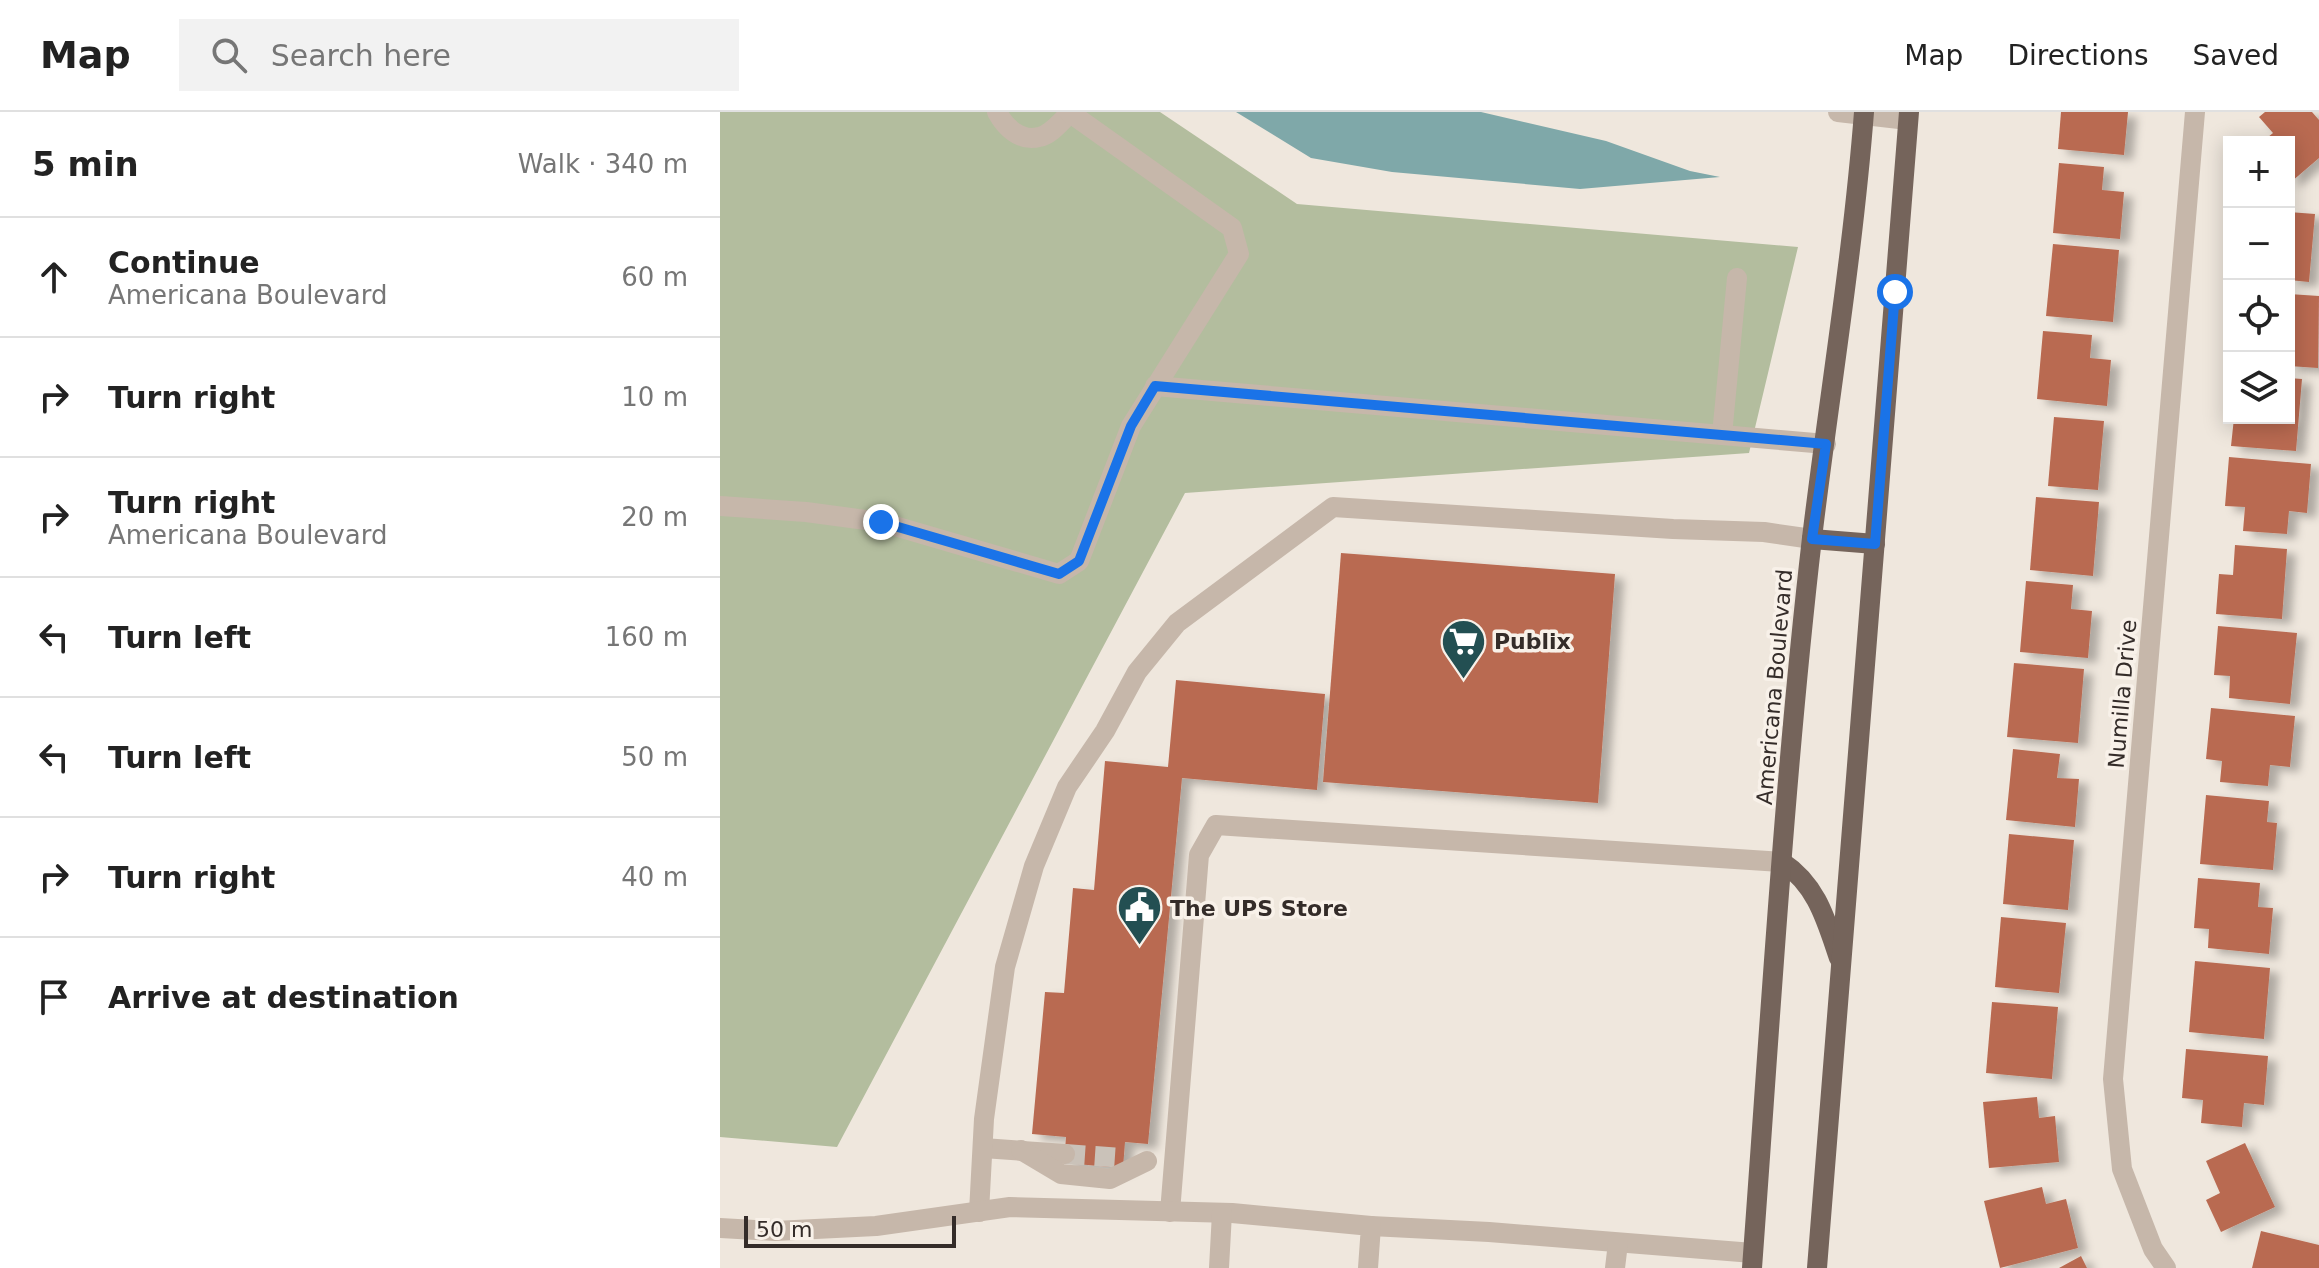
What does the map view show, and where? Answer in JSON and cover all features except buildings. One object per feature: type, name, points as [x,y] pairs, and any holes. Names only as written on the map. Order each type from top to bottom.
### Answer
[{"type":"main road","name":"Americana Boulevard","points":[[1752,1260],[1782,862],[1812,539],[1855,217],[1864,114]]},
{"type":"main road","points":[[1817,1268],[1909,116]]},
{"type":"main road","points":[[1812,539],[1875,544]]},
{"type":"main road","points":[[1782,862],[1800,874],[1819,902],[1842,965]]},
{"type":"street","points":[[720,506],[806,512],[881,522],[1059,574],[1079,561],[1131,426],[1239,254],[1232,228],[1069,112],[1052,131],[1038,138],[1017,135],[1002,123],[997,112]]},
{"type":"street","points":[[1838,112],[1909,116]]},
{"type":"street","name":"Numilla Drive","points":[[2166,1268],[2153,1249],[2122,1169],[2113,1079],[2194,113]]},
{"type":"street","points":[[1722,435],[1737,278]]},
{"type":"street","points":[[1155,386],[1826,444]]},
{"type":"street","points":[[979,1212],[983,1148],[1005,967],[1034,866],[1067,787],[1105,731],[1137,672],[1177,623],[1333,507],[1764,532],[1812,539]]},
{"type":"street","points":[[1170,1212],[1199,855],[1216,825],[1782,862]]},
{"type":"street","points":[[983,1148],[1065,1154]]},
{"type":"street","points":[[1021,1150],[1061,1174],[1110,1179],[1147,1161]]},
{"type":"street","points":[[1124,1158],[1174,1163]]},
{"type":"street","points":[[720,1228],[775,1231],[876,1226],[1010,1207],[1222,1213],[1618,1243],[1752,1260]]},
{"type":"street","points":[[1219,1268],[1222,1213]]},
{"type":"street","points":[[1368,1268],[1371,1226]]},
{"type":"street","points":[[1615,1268],[1618,1243]]},
{"type":"green space","points":[[720,112],[1160,112],[1297,204],[1798,247],[1749,453],[1185,493],[837,1147],[720,1137]]},
{"type":"water","points":[[1236,112],[1481,112],[1606,141],[1690,171],[1720,177],[1580,189],[1392,172],[1311,158]]},
{"type":"tunnel","points":[[1065,1154],[1124,1158]]},
{"type":"place","name":"Publix","points":[[1463,680]]},
{"type":"place","name":"The UPS Store","points":[[1139,947]]},
{"type":"route","points":[[881,522],[1059,574],[1079,561],[1131,426],[1155,386],[1826,444],[1812,539],[1875,544],[1895,292]]}]
